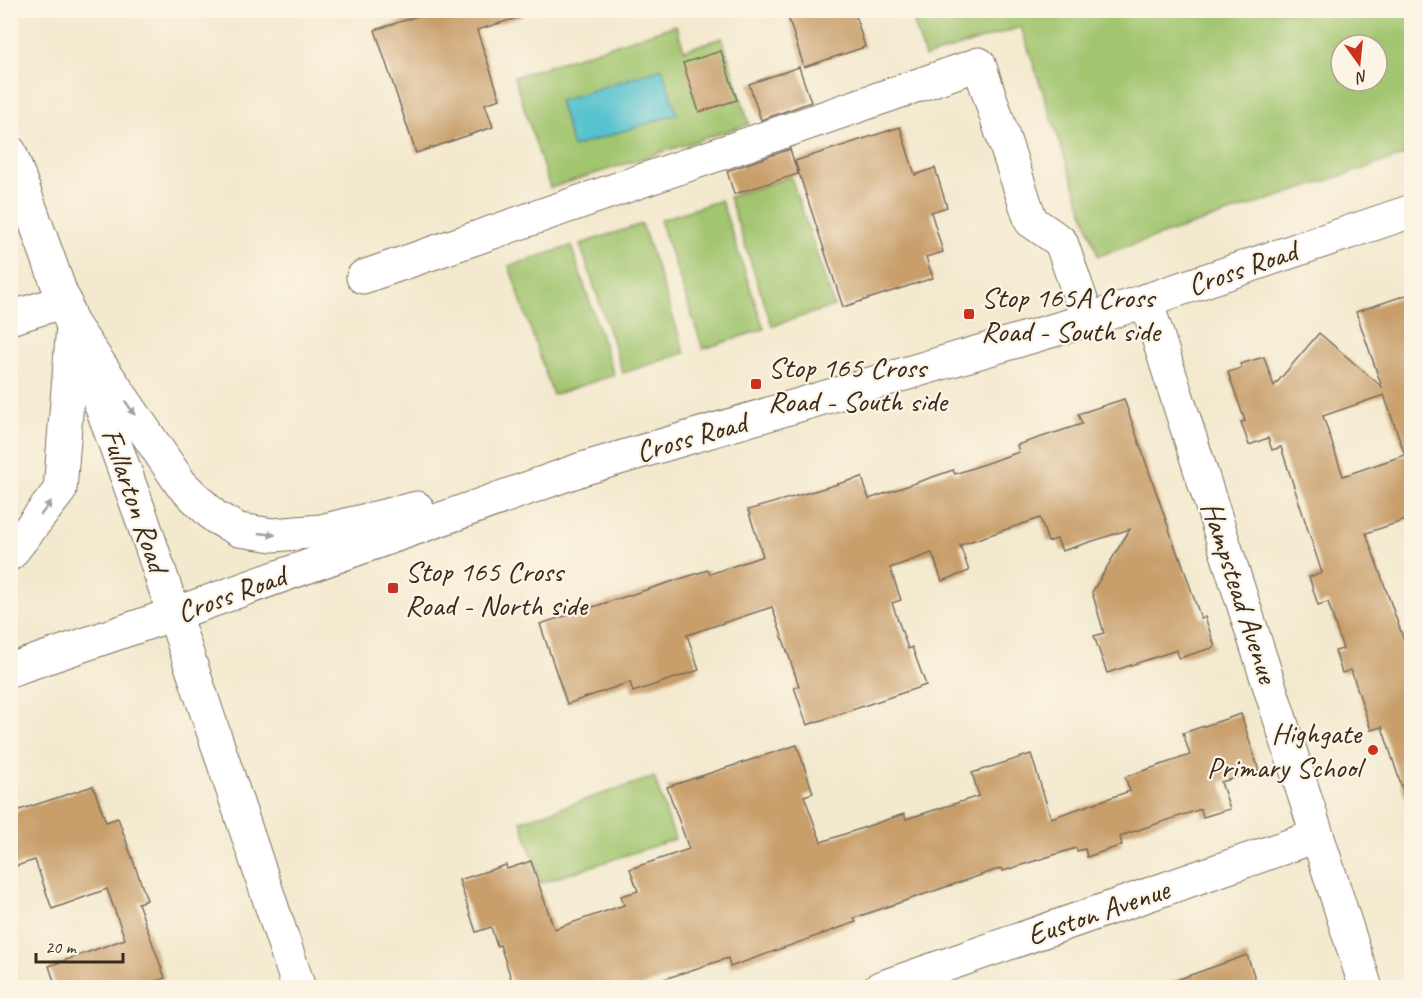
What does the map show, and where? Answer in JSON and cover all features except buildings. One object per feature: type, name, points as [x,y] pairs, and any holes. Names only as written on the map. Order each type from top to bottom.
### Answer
[{"type":"main road","points":[[363,277],[979,64],[1031,221],[1061,242],[1088,320]]},
{"type":"main road","name":"Fullarton Road","points":[[10,152],[174,614],[299,987]]},
{"type":"main road","name":"Cross Road","points":[[10,670],[582,469],[1088,320],[1412,211]]},
{"type":"main road","name":"Hampstead Avenue","points":[[1146,300],[1366,987]]},
{"type":"main road","points":[[10,318],[69,313]]},
{"type":"main road","points":[[69,313],[181,484],[214,517],[239,530],[273,536],[321,531],[582,469]]},
{"type":"main road","points":[[10,554],[60,490],[69,313]]},
{"type":"main road","name":"Euston Avenue","points":[[880,987],[1317,836]]},
{"type":"green space","points":[[910,11],[1411,11],[1411,153],[1098,256],[1021,27],[925,57]]},
{"type":"green space","points":[[676,25],[684,50],[722,38],[749,124],[550,188],[514,77]]},
{"type":"green space","points":[[791,177],[834,306],[772,326],[729,197]]},
{"type":"green space","points":[[721,200],[764,329],[703,349],[660,220]]},
{"type":"green space","points":[[642,224],[685,353],[623,373],[580,244]]},
{"type":"green space","points":[[571,246],[614,375],[553,395],[509,266]]},
{"type":"green space","points":[[654,777],[675,839],[541,883],[521,821]]},
{"type":"water","points":[[662,68],[677,114],[573,147],[559,101]]},
{"type":"place","name":"Stop 165A Cross Road - South side","points":[[969,314]]},
{"type":"place","name":"Stop 165 Cross Road - South side","points":[[756,384]]},
{"type":"place","name":"Stop 165 Cross Road - North side","points":[[393,588]]},
{"type":"place","name":"Highgate Primary School","points":[[1373,750]]}]
